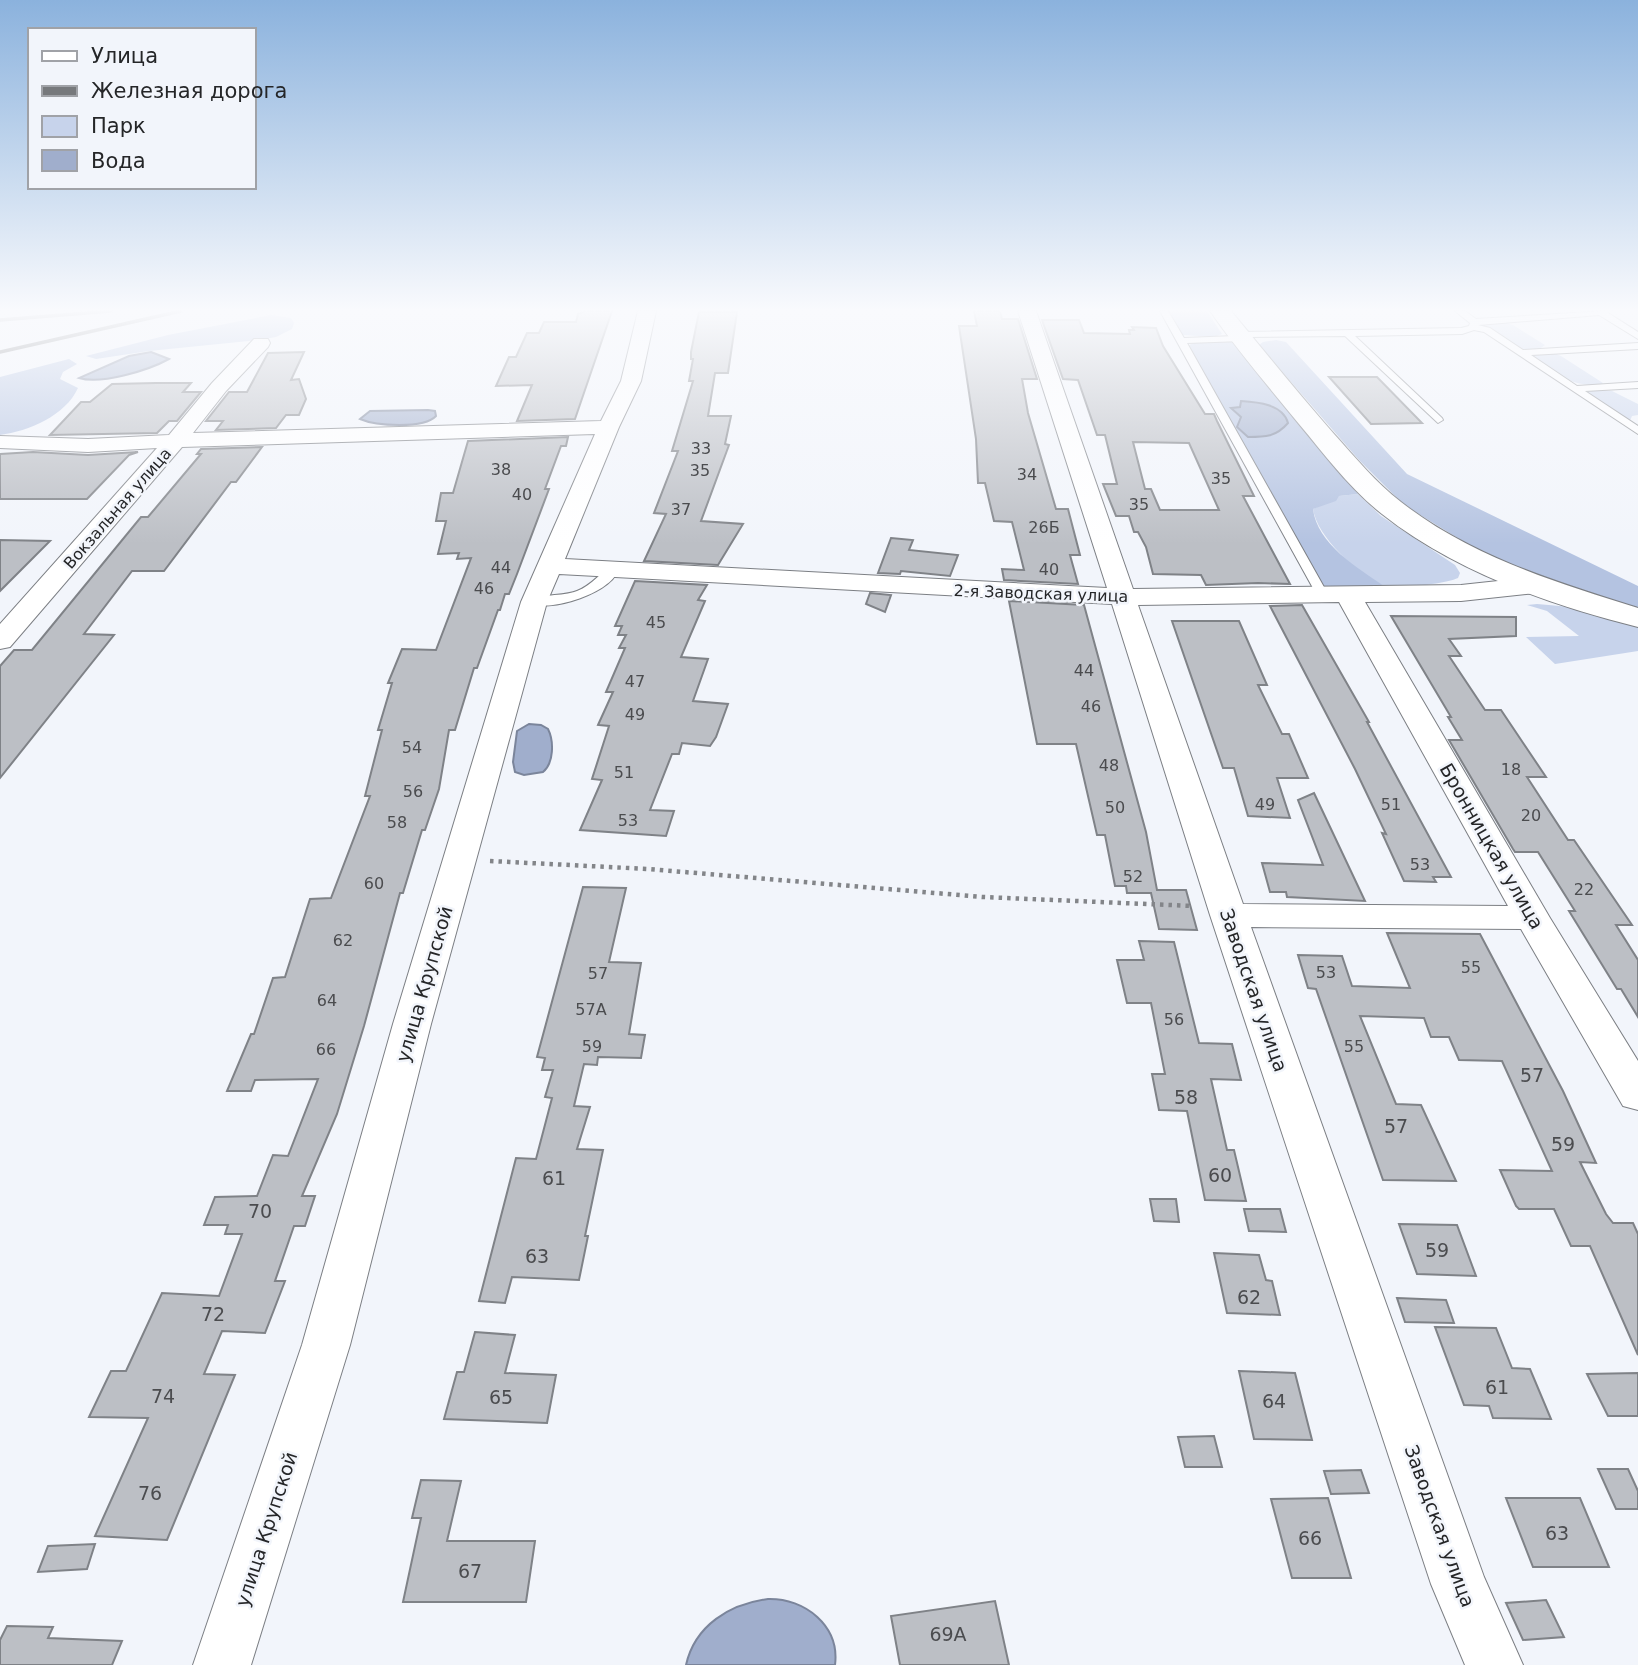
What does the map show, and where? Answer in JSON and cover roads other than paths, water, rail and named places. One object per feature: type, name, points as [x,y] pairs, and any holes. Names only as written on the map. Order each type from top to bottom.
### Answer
[{"type":"main road","points":[[1284,389],[1328,442],[1389,506],[1464,553],[1535,585],[1638,618]]},
{"type":"street","name":"Вокзальная улица","points":[[0,641],[178,438],[218,389]]},
{"type":"street","name":"улица Крупской","points":[[222,1665],[326,1345],[408,1037],[541,584],[627,389]]},
{"type":"street","name":"Заводская улица","points":[[1053,389],[1227,911],[1459,1584],[1494,1665]]},
{"type":"street","points":[[0,442],[15,440],[97,445],[178,438],[608,427]]},
{"type":"street","name":"2-я Заводская улица","points":[[541,584],[614,569],[1123,597],[1461,593],[1535,585]]},
{"type":"street","name":"Бронницкая улица","points":[[1336,596],[1638,1095]]},
{"type":"street","points":[[1227,911],[1532,918]]},
{"type":"lane","points":[[1211,389],[1336,596]]},
{"type":"lane","points":[[1405,389],[1437,420]]},
{"type":"lane","points":[[1574,389],[1579,389]]},
{"type":"lane","points":[[1574,389],[1638,431]]},
{"type":"lane","points":[[541,584],[557,600],[598,588],[614,569]]},
{"type":"water","points":[[1241,401],[1262,403],[1275,408],[1288,423],[1270,435],[1248,437],[1237,427],[1241,417],[1231,408],[1240,407]]},
{"type":"water","points":[[370,411],[435,411],[436,416],[411,425],[388,425],[360,419]]},
{"type":"water","points":[[529,724],[548,729],[552,752],[543,772],[524,775],[515,772],[513,762],[517,731]]},
{"type":"water","points":[[768,1599],[795,1603],[817,1617],[832,1638],[835,1665],[686,1665],[697,1639],[716,1619],[740,1606]]}]
